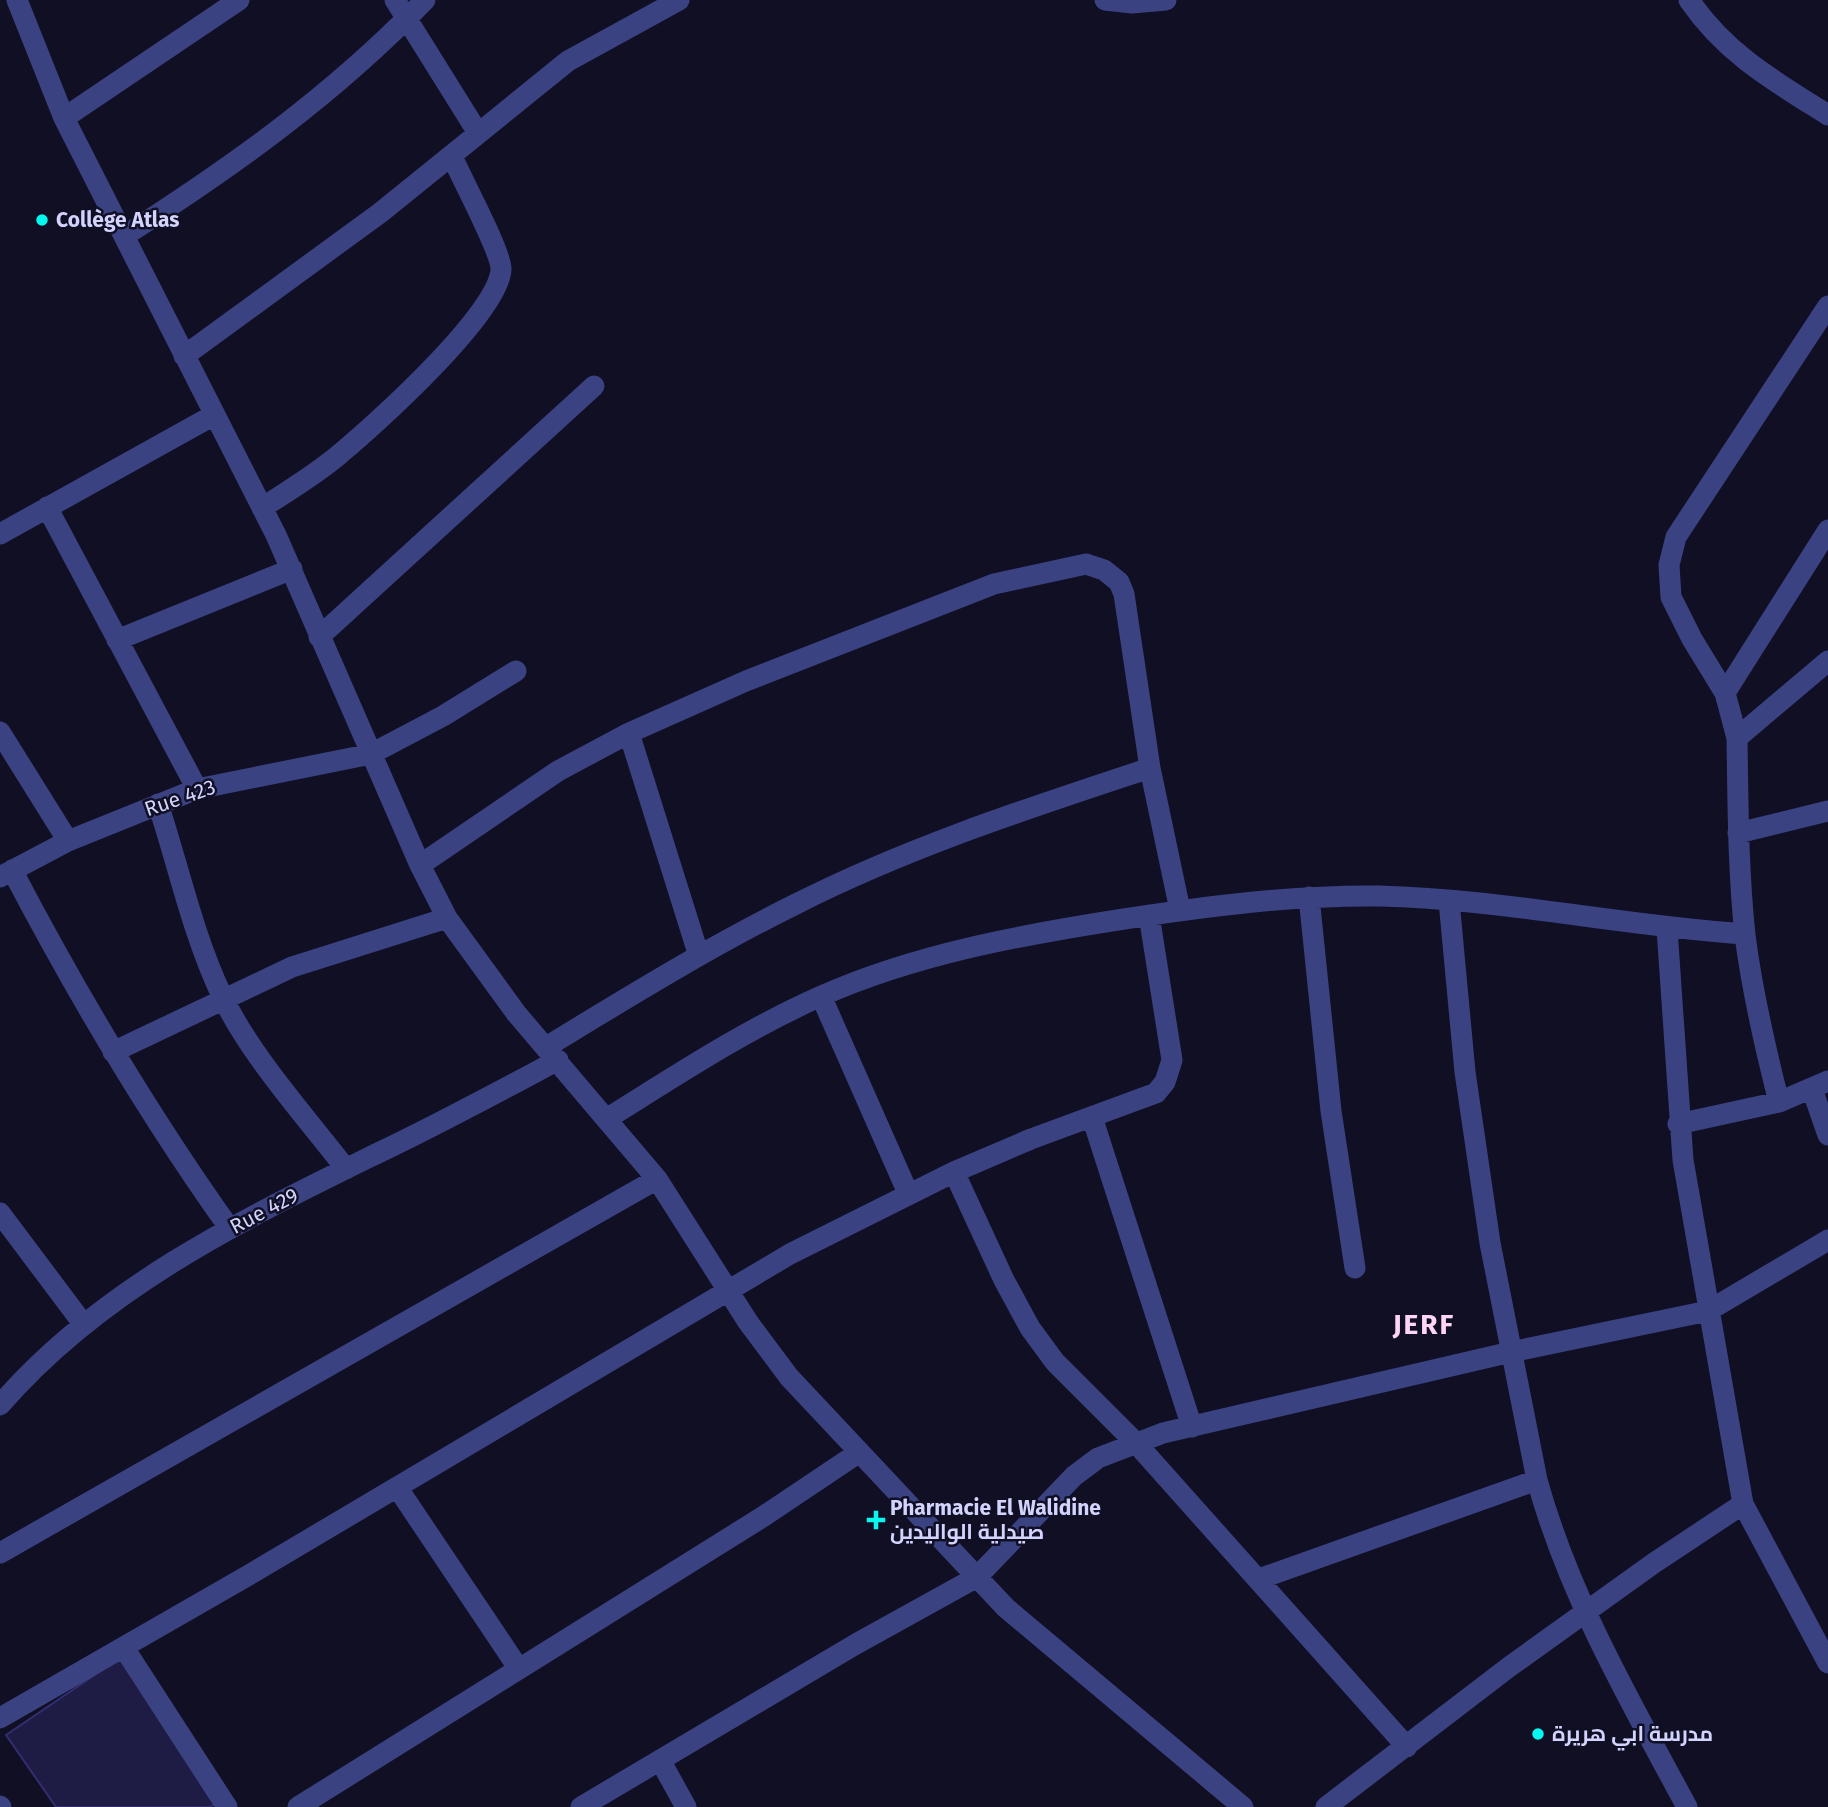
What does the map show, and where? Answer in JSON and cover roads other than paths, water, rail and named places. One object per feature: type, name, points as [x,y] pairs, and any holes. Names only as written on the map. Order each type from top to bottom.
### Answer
[{"type":"street","points":[[17,0],[64,118],[292,569],[319,637],[420,865],[447,918],[516,1013],[608,1118],[657,1179],[764,1346],[858,1452],[977,1577],[1042,1640],[1243,1807]]},
{"type":"street","points":[[395,0],[405,20],[478,133]]},
{"type":"street","points":[[124,236],[227,169],[315,104],[425,0]]},
{"type":"street","points":[[184,356],[316,261],[452,156],[568,61],[679,0]]},
{"type":"street","points":[[1105,0],[1132,4],[1166,0]]},
{"type":"street","points":[[1689,0],[1707,26],[1741,59],[1828,115]]},
{"type":"street","points":[[64,118],[236,1]]},
{"type":"street","points":[[262,508],[340,455],[388,413],[461,336],[482,309],[495,286],[501,269],[452,156]]},
{"type":"street","points":[[1779,1102],[1757,1013],[1745,934],[1738,833],[1737,738],[1725,693],[1692,639],[1671,597],[1669,565],[1676,537],[1828,306]]},
{"type":"street","points":[[319,637],[594,386]]},
{"type":"street","points":[[0,534],[214,415]]},
{"type":"street","points":[[47,507],[197,789]]},
{"type":"street","points":[[1725,693],[1828,530]]},
{"type":"street","points":[[420,865],[558,771],[629,733],[746,681],[994,584],[1086,564],[1104,570],[1119,582],[1124,594],[1150,768],[1180,911]]},
{"type":"street","points":[[117,640],[292,569]]},
{"type":"street","points":[[1737,738],[1828,662]]},
{"type":"street","name":"Rue 423","points":[[6,874],[68,841],[197,789],[372,754],[443,716],[516,671]]},
{"type":"street","points":[[0,732],[68,841]]},
{"type":"street","points":[[629,733],[699,956]]},
{"type":"street","name":"Rue 429","points":[[0,1405],[21,1381],[84,1325],[179,1256],[346,1169],[552,1054],[699,956],[795,904],[939,841],[1150,768]]},
{"type":"street","points":[[158,804],[202,950],[223,999],[264,1062],[346,1169]]},
{"type":"street","points":[[1738,833],[1828,811]]},
{"type":"street","points":[[6,874],[176,1154],[230,1229]]},
{"type":"street","points":[[608,1118],[750,1031],[821,996],[951,952],[1022,936],[1149,915],[1309,897],[1380,896],[1565,912],[1667,929],[1745,934]]},
{"type":"street","points":[[1309,897],[1331,1111],[1355,1268]]},
{"type":"street","points":[[1449,901],[1465,1072],[1490,1243],[1537,1480],[1585,1612],[1687,1807]]},
{"type":"street","points":[[0,1718],[124,1648],[729,1290],[908,1193],[954,1172],[1156,1093],[1170,1069],[1169,1027],[1149,915]]},
{"type":"street","points":[[113,1052],[292,967],[447,918]]},
{"type":"street","points":[[1667,929],[1678,1124],[1743,1504],[1828,1663]]},
{"type":"street","points":[[821,996],[908,1193]]},
{"type":"street","points":[[1678,1124],[1779,1102],[1820,1085],[1828,1135]]},
{"type":"street","points":[[1093,1117],[1192,1427]]},
{"type":"street","points":[[954,1172],[1004,1280],[1030,1328],[1084,1393],[1136,1443],[1407,1747]]},
{"type":"street","points":[[0,1553],[657,1179]]},
{"type":"street","points":[[0,1213],[84,1325]]},
{"type":"street","points":[[581,1807],[977,1577],[1074,1476],[1098,1458],[1136,1443],[1192,1427],[1511,1352],[1708,1311],[1828,1240]]},
{"type":"street","points":[[299,1807],[764,1516],[858,1452]]},
{"type":"street","points":[[1259,1579],[1537,1480]]},
{"type":"street","points":[[397,1487],[519,1669]]},
{"type":"street","points":[[1326,1807],[1585,1612],[1743,1504]]},
{"type":"street","points":[[124,1648],[227,1807]]},
{"type":"street","points":[[660,1760],[686,1807]]},
{"type":"place","name":"Collège Atlas","points":[[42,220]]},
{"type":"place","name":"Pharmacie El Walidine صيدلية الواليدين","points":[[876,1520]]},
{"type":"place","name":"مدرسة ابي هريرة","points":[[1538,1734]]},
{"type":"district","name":"JERF","points":[[1424,1324]]}]
